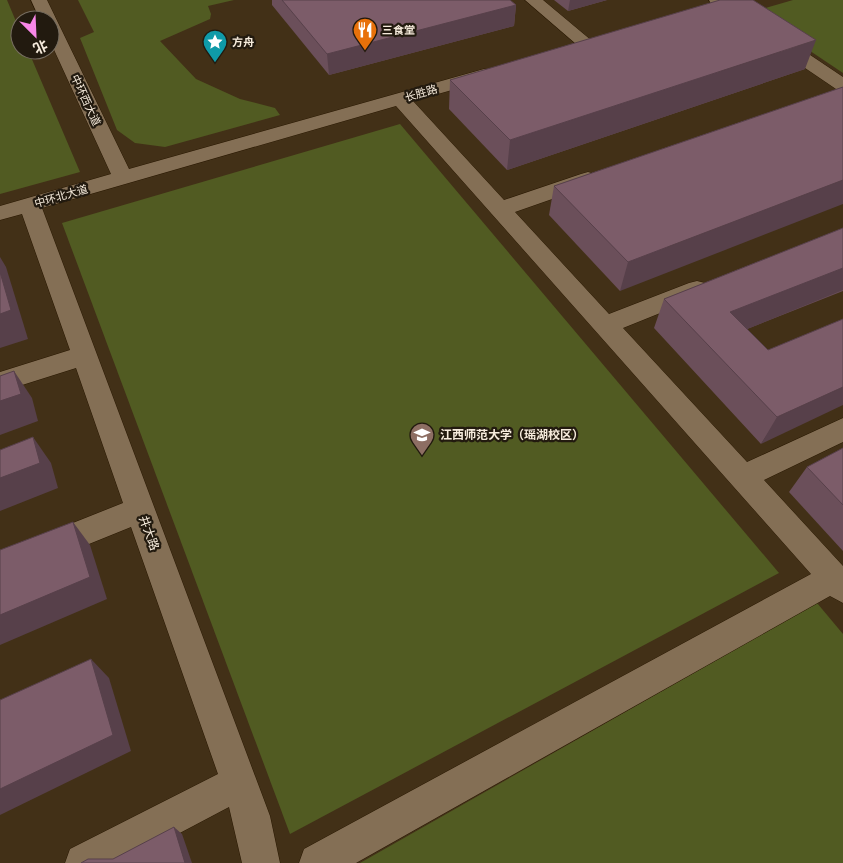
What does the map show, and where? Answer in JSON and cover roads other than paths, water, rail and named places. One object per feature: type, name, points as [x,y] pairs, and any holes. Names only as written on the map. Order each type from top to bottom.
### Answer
[{"type":"street","points":[[533,0],[589,46]]},
{"type":"street","points":[[717,6],[748,0]]},
{"type":"street","points":[[717,6],[840,92]]},
{"type":"street","points":[[570,51],[608,40]]},
{"type":"street","name":"中环西大道","points":[[60,44],[123,178]]},
{"type":"street","name":"长胜路","points":[[123,178],[504,70]]},
{"type":"street","points":[[318,863],[838,583],[400,99]]},
{"type":"street","points":[[500,209],[602,175]]},
{"type":"street","name":"中环北大道","points":[[0,213],[123,178]]},
{"type":"street","name":"井大路","points":[[30,205],[251,816],[261,863]]},
{"type":"street","points":[[605,325],[715,282]]},
{"type":"street","points":[[0,382],[85,355]]},
{"type":"street","points":[[743,477],[843,429]]},
{"type":"street","points":[[0,566],[140,510]]},
{"type":"street","points":[[84,863],[239,784]]},
{"type":"place","name":"三食堂","points":[[365,51]]},
{"type":"place","name":"方舟","points":[[215,63]]},
{"type":"place","name":"江西师范大学（瑶湖校区）","points":[[422,456]]}]
